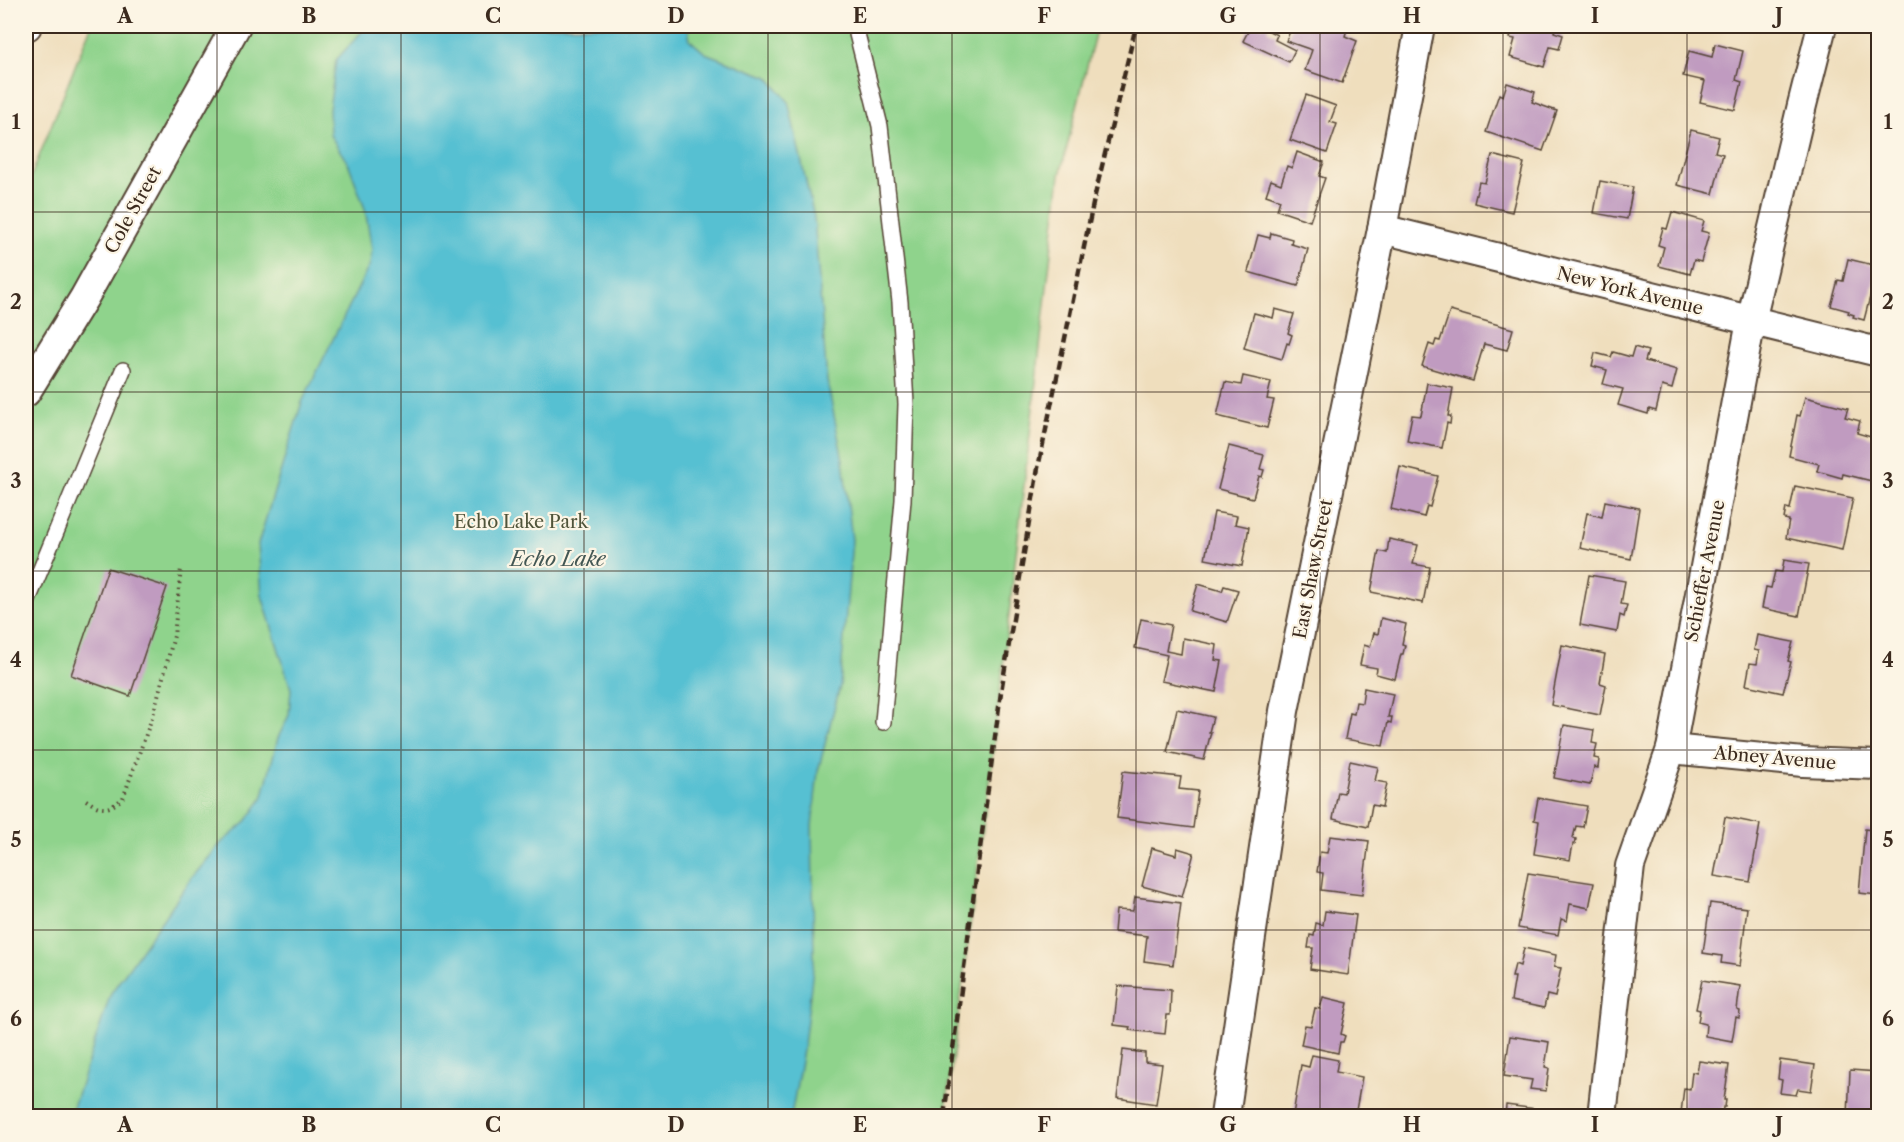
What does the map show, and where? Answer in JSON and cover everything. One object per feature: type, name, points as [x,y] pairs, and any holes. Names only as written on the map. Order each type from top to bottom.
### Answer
[{"type":"street","name":"Cole Street","points":[[26,392],[84,298],[236,26]]},
{"type":"street","name":"East Shaw Street","points":[[1225,1116],[1284,711],[1382,229],[1420,26]]},
{"type":"street","name":"Schieffer Avenue","points":[[1602,1116],[1630,866],[1671,749],[1751,321],[1822,26]]},
{"type":"street","name":"New York Avenue","points":[[1382,229],[1878,352]]},
{"type":"street","name":"Abney Avenue","points":[[1671,749],[1803,762],[1878,765]]},
{"type":"lane","points":[[855,26],[880,126],[900,302],[906,404],[903,500],[883,722]]},
{"type":"lane","points":[[26,605],[123,370]]},
{"type":"path","points":[[86,800],[98,808],[112,807],[123,798],[153,715],[174,636],[181,568]]},
{"type":"green space","name":"Echo Lake Park","points":[[91,26],[1097,26],[1060,175],[993,752],[945,1116],[26,1116],[26,189]]},
{"type":"water","name":"Echo Lake","points":[[367,26],[689,26],[690,40],[705,53],[768,77],[788,101],[814,217],[827,381],[843,460],[852,540],[840,686],[818,771],[812,826],[814,960],[804,1045],[791,1116],[70,1116],[111,993],[191,879],[221,843],[245,823],[262,799],[278,738],[289,715],[291,689],[262,596],[258,544],[302,402],[370,264],[372,250],[365,209],[349,165],[330,135],[329,110],[336,60]]},
{"type":"building","points":[[1251,26],[1269,26],[1267,30],[1277,35],[1275,40],[1295,50],[1289,62],[1243,41]]},
{"type":"building","points":[[1292,26],[1348,26],[1345,36],[1357,41],[1342,83],[1305,70],[1312,50],[1286,41]]},
{"type":"building","points":[[1518,26],[1555,26],[1554,32],[1563,35],[1559,49],[1550,47],[1544,67],[1510,57],[1515,39],[1510,38],[1512,30],[1516,31]]},
{"type":"building","points":[[1715,44],[1743,51],[1736,80],[1742,82],[1735,110],[1700,102],[1705,81],[1683,76],[1689,51],[1712,57]]},
{"type":"building","points":[[1507,83],[1535,92],[1532,102],[1557,111],[1543,151],[1486,132],[1499,94],[1503,96]]},
{"type":"building","points":[[1306,95],[1336,106],[1330,122],[1337,124],[1327,153],[1290,140]]},
{"type":"building","points":[[1691,130],[1719,137],[1715,152],[1723,154],[1713,194],[1677,185]]},
{"type":"building","points":[[1297,152],[1324,162],[1319,176],[1325,178],[1310,221],[1277,210],[1280,200],[1266,195],[1271,180],[1281,184],[1287,166],[1292,168]]},
{"type":"building","points":[[1492,155],[1524,163],[1512,212],[1474,203],[1479,182],[1485,183]]},
{"type":"building","points":[[1600,181],[1633,187],[1627,219],[1594,213]]},
{"type":"building","points":[[1672,212],[1704,221],[1701,231],[1709,233],[1701,262],[1694,260],[1690,274],[1659,266],[1664,247],[1658,245],[1663,228],[1667,229]]},
{"type":"building","points":[[1271,233],[1292,239],[1291,244],[1308,249],[1298,286],[1248,272],[1258,235],[1270,238]]},
{"type":"building","points":[[1848,259],[1878,266],[1864,320],[1853,317],[1854,315],[1848,313],[1849,311],[1831,306],[1838,280],[1843,281]]},
{"type":"building","points":[[1275,309],[1294,314],[1288,333],[1292,335],[1282,359],[1244,348],[1254,313],[1273,318]]},
{"type":"building","points":[[1450,311],[1513,329],[1507,350],[1484,344],[1473,381],[1422,366],[1429,344],[1434,346],[1436,340],[1440,341]]},
{"type":"building","points":[[1634,347],[1648,351],[1645,361],[1677,370],[1672,389],[1662,386],[1656,411],[1649,409],[1648,414],[1618,405],[1623,389],[1603,384],[1607,370],[1592,366],[1595,353],[1611,357],[1613,352],[1631,357]]},
{"type":"building","points":[[1243,376],[1271,382],[1267,399],[1274,400],[1267,428],[1217,416],[1225,382],[1241,385]]},
{"type":"building","points":[[1427,383],[1453,388],[1448,416],[1451,416],[1450,424],[1447,423],[1442,448],[1407,441],[1412,415],[1421,416]]},
{"type":"building","points":[[1805,397],[1848,408],[1845,417],[1860,421],[1857,433],[1878,439],[1876,482],[1843,474],[1842,478],[1817,471],[1819,464],[1789,456],[1797,415],[1800,416]]},
{"type":"building","points":[[1229,446],[1264,455],[1260,469],[1264,470],[1262,477],[1259,476],[1253,498],[1218,489]]},
{"type":"building","points":[[1400,467],[1438,476],[1430,507],[1427,506],[1424,517],[1391,509]]},
{"type":"building","points":[[1795,486],[1853,498],[1842,550],[1786,538],[1789,520],[1784,519],[1786,508],[1790,509]]},
{"type":"building","points":[[1605,501],[1639,508],[1631,559],[1580,548],[1587,513],[1602,517]]},
{"type":"building","points":[[1214,512],[1237,516],[1235,524],[1249,527],[1242,566],[1205,559]]},
{"type":"building","points":[[1389,539],[1418,545],[1413,564],[1430,567],[1423,603],[1371,592],[1379,551],[1387,553]]},
{"type":"building","points":[[1784,560],[1809,564],[1799,616],[1762,608],[1766,587],[1771,588],[1775,571],[1782,572]]},
{"type":"building","points":[[108,568],[167,587],[130,696],[71,675]]},
{"type":"building","points":[[1589,575],[1625,581],[1621,604],[1627,605],[1624,617],[1620,615],[1617,632],[1580,625]]},
{"type":"building","points":[[1198,584],[1222,591],[1224,586],[1238,590],[1227,622],[1190,611]]},
{"type":"building","points":[[1381,618],[1406,624],[1402,644],[1405,645],[1395,679],[1376,674],[1377,668],[1360,665],[1364,645],[1370,647],[1374,633],[1378,634]]},
{"type":"building","points":[[1141,619],[1171,625],[1166,651],[1181,654],[1183,638],[1217,645],[1215,660],[1222,661],[1216,692],[1161,681],[1167,655],[1135,648]]},
{"type":"building","points":[[1757,635],[1793,642],[1788,661],[1791,662],[1783,693],[1746,685],[1750,663],[1757,664],[1759,651],[1754,650]]},
{"type":"building","points":[[1562,645],[1605,654],[1600,683],[1606,685],[1600,715],[1551,705]]},
{"type":"building","points":[[1364,688],[1393,694],[1388,717],[1392,717],[1391,723],[1388,722],[1383,746],[1345,739],[1350,713],[1354,714],[1356,702],[1362,703]]},
{"type":"building","points":[[1177,709],[1213,717],[1204,760],[1167,752]]},
{"type":"building","points":[[1564,725],[1594,730],[1592,743],[1597,744],[1594,758],[1599,759],[1598,768],[1594,767],[1590,785],[1554,778]]},
{"type":"building","points":[[1350,761],[1378,767],[1375,781],[1387,783],[1382,807],[1372,805],[1368,827],[1333,819],[1338,792],[1344,793]]},
{"type":"building","points":[[1123,771],[1181,777],[1179,789],[1198,791],[1193,828],[1117,818]]},
{"type":"building","points":[[1538,798],[1587,806],[1583,827],[1576,826],[1573,838],[1576,839],[1570,860],[1534,854],[1539,821],[1534,820]]},
{"type":"building","points":[[1725,817],[1760,824],[1750,882],[1714,876]]},
{"type":"building","points":[[1865,829],[1878,831],[1878,895],[1859,893]]},
{"type":"building","points":[[1330,836],[1369,841],[1362,895],[1321,890],[1323,873],[1317,872],[1320,852],[1327,853]]},
{"type":"building","points":[[1152,848],[1176,855],[1177,848],[1194,853],[1182,897],[1142,886]]},
{"type":"building","points":[[1528,873],[1594,883],[1589,908],[1570,904],[1567,921],[1561,919],[1558,935],[1518,928]]},
{"type":"building","points":[[1135,897],[1181,903],[1173,965],[1144,961],[1147,936],[1114,932],[1116,910],[1133,911]]},
{"type":"building","points":[[1710,903],[1747,908],[1740,966],[1721,963],[1722,956],[1703,953]]},
{"type":"building","points":[[1325,911],[1356,915],[1348,975],[1310,969],[1313,948],[1308,948],[1310,935],[1314,936],[1316,923],[1323,925]]},
{"type":"building","points":[[1524,948],[1556,955],[1554,967],[1561,968],[1555,997],[1547,995],[1544,1008],[1511,1001],[1515,964],[1520,966]]},
{"type":"building","points":[[1702,980],[1740,986],[1737,1010],[1740,1011],[1739,1018],[1736,1017],[1732,1041],[1705,1036],[1706,1024],[1698,1022],[1700,1010],[1696,1009]]},
{"type":"building","points":[[1118,986],[1171,990],[1170,1015],[1167,1015],[1165,1034],[1129,1030],[1130,1027],[1114,1025]]},
{"type":"building","points":[[1323,997],[1348,1003],[1341,1034],[1345,1036],[1343,1042],[1340,1042],[1338,1053],[1301,1045],[1305,1025],[1311,1026],[1315,1008],[1320,1009]]},
{"type":"building","points":[[1510,1036],[1549,1042],[1545,1067],[1549,1068],[1546,1091],[1530,1089],[1532,1080],[1504,1076]]},
{"type":"building","points":[[1123,1050],[1145,1053],[1145,1062],[1162,1064],[1156,1104],[1117,1098]]},
{"type":"building","points":[[1312,1055],[1338,1060],[1336,1072],[1362,1077],[1355,1116],[1293,1115],[1301,1065],[1309,1067]]},
{"type":"building","points":[[1780,1060],[1815,1065],[1811,1091],[1798,1089],[1796,1095],[1780,1093],[1782,1080],[1778,1079]]},
{"type":"building","points":[[1699,1061],[1729,1065],[1722,1116],[1681,1113],[1684,1088],[1690,1089],[1692,1072],[1697,1073]]},
{"type":"building","points":[[1850,1070],[1878,1072],[1878,1116],[1848,1116]]},
{"type":"building","points":[[1506,1105],[1544,1110],[1543,1116],[1505,1116]]},
{"type":"railway","points":[[944,1116],[1001,692],[1038,468],[1094,199],[1136,26]]}]
